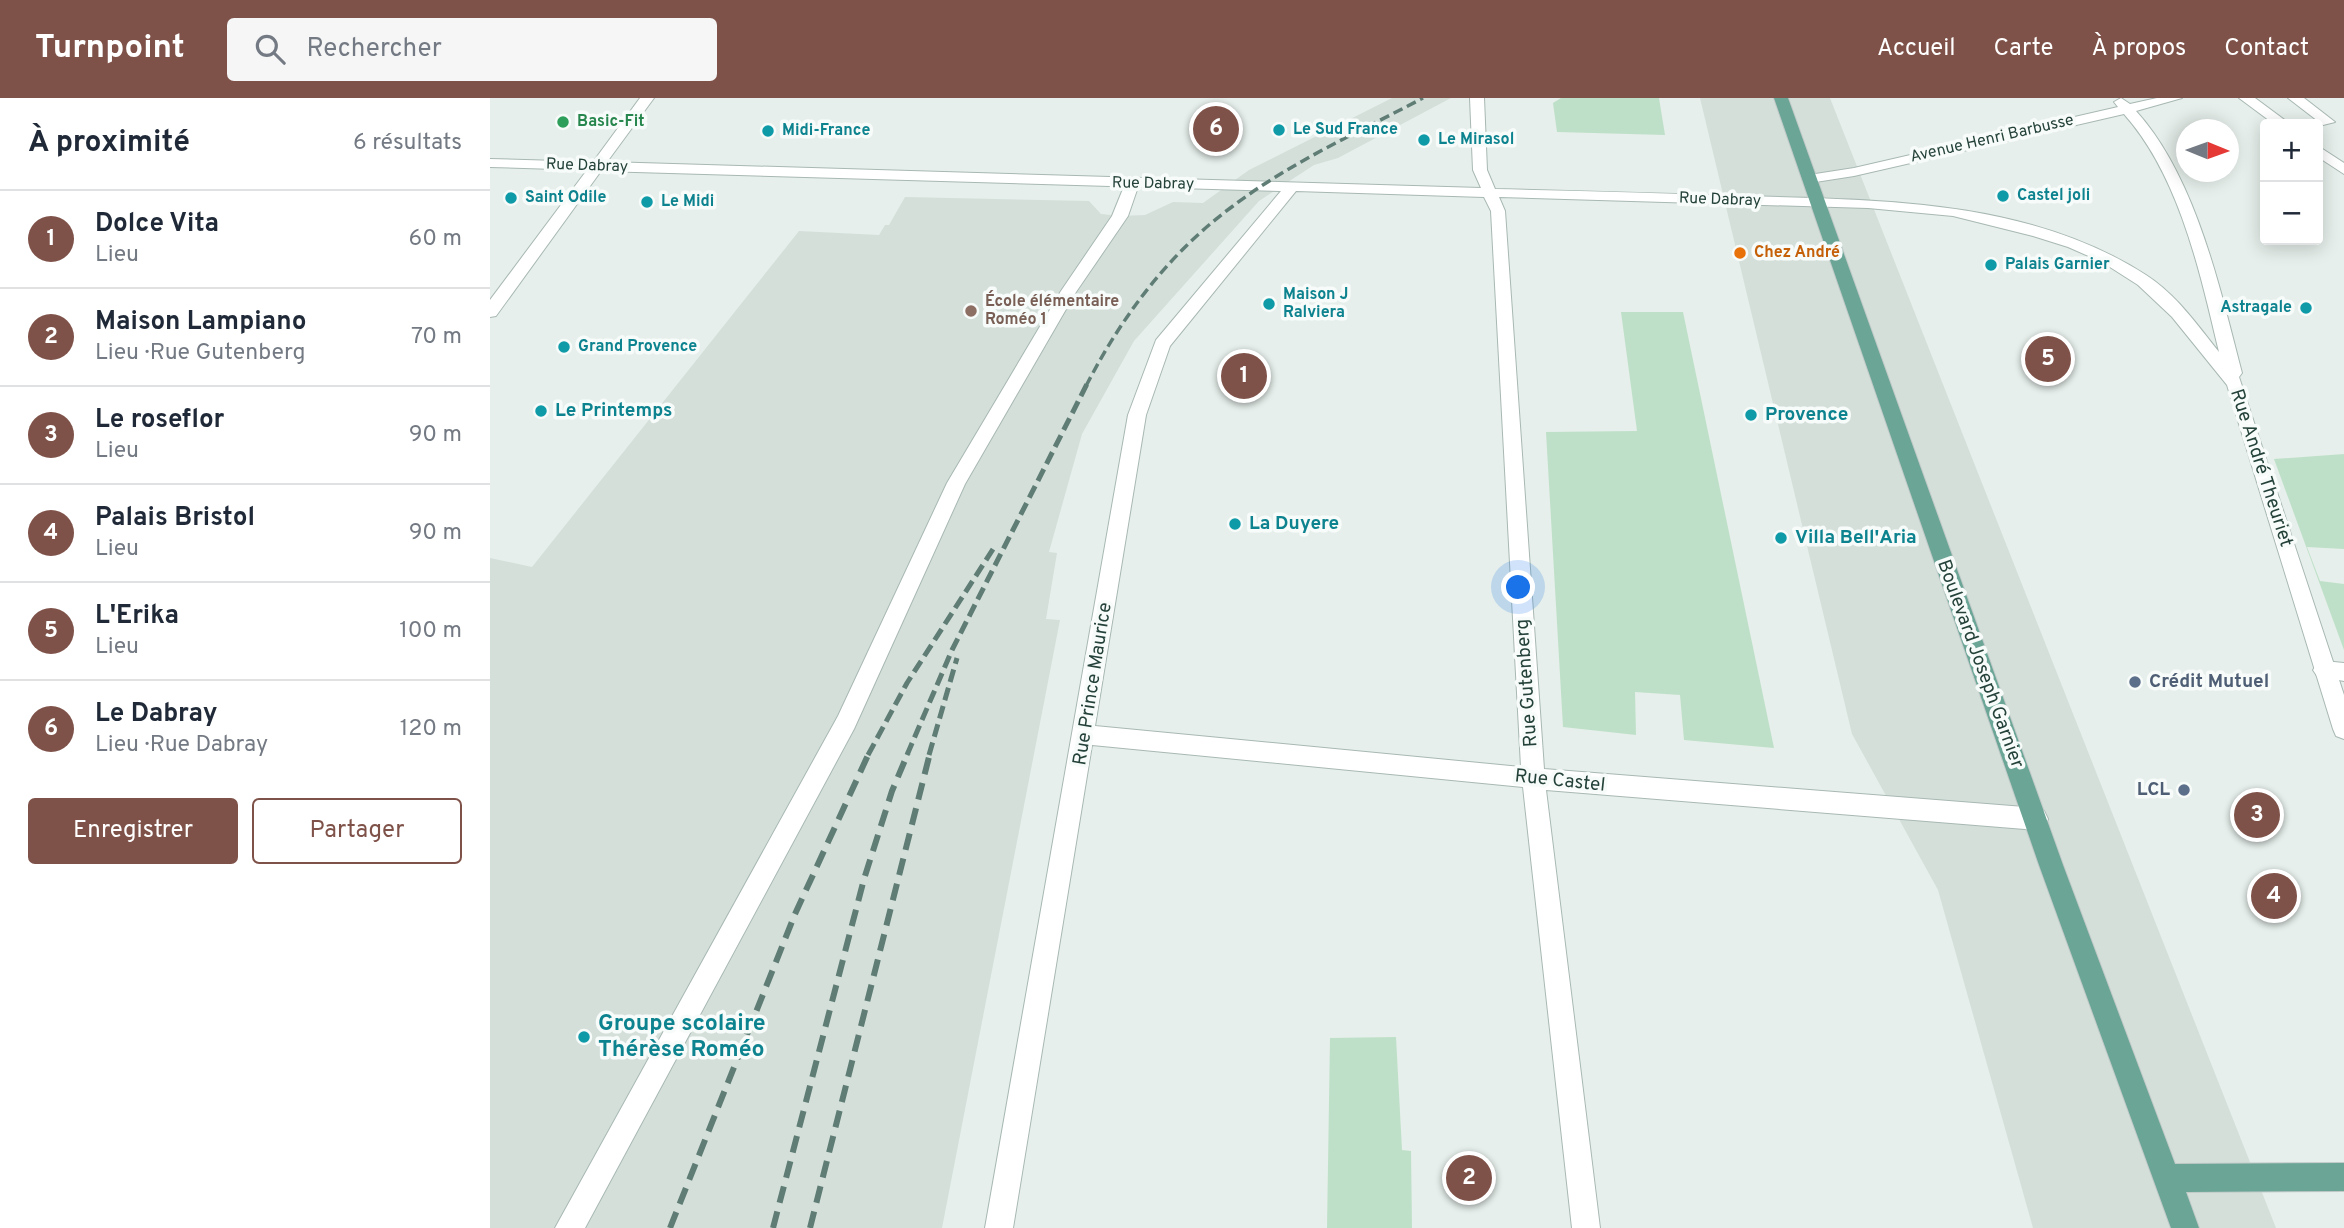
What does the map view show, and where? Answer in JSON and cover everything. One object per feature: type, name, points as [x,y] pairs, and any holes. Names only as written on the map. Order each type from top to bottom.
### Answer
[{"type":"main road","name":"Boulevard Joseph Garnier","points":[[1781,98],[2036,819],[2185,1228]]},
{"type":"main road","points":[[2168,1178],[2344,1177]]},
{"type":"street","points":[[490,312],[647,98]]},
{"type":"street","name":"Rue Gutenberg","points":[[1477,98],[1480,170],[1498,211],[1533,778],[1586,1228]]},
{"type":"street","name":"Avenue Henri Barbusse","points":[[1809,179],[1854,172],[2123,103],[2175,98]]},
{"type":"street","points":[[2246,98],[2276,119]]},
{"type":"street","points":[[2295,98],[2328,122]]},
{"type":"street","points":[[2123,103],[2144,125],[2160,151],[2175,186],[2220,322],[2235,383]]},
{"type":"street","points":[[2323,154],[2344,170]]},
{"type":"street","name":"Rue Dabray","points":[[490,163],[1816,203]]},
{"type":"street","points":[[569,1228],[846,722],[956,483],[1069,291],[1120,216],[1132,184]]},
{"type":"street","name":"Rue Prince Maurice","points":[[999,1228],[1085,735],[1136,415],[1163,344],[1292,187]]},
{"type":"street","name":"Rue André Theuriet","points":[[1816,203],[1908,206],[1952,212],[2038,232],[2108,259],[2144,281],[2178,313],[2235,383],[2334,671],[2344,729]]},
{"type":"street","name":"Rue Castel","points":[[1085,735],[1533,778],[2036,819]]},
{"type":"shaded area","points":[[1392,98],[1451,98],[1338,158],[1314,165],[1259,201],[1134,341],[1082,434],[1049,552],[1057,553],[1046,619],[1060,620],[942,1228],[490,1228],[490,558],[532,567],[799,231],[879,235],[885,225],[889,225],[905,197],[1089,201],[1101,214],[1120,216],[1145,215],[1173,202],[1203,203],[1249,170]]},
{"type":"shaded area","points":[[1700,98],[1830,98],[2276,1228],[2033,1228],[1938,890],[1852,734]]},
{"type":"green space","points":[[1561,98],[1659,98],[1665,135],[1557,132],[1553,103]]},
{"type":"green space","points":[[1621,312],[1683,312],[1774,748],[1684,740],[1680,695],[1635,692],[1636,735],[1563,727],[1546,432],[1637,431]]},
{"type":"green space","points":[[2344,454],[2344,549],[2307,547],[2320,581],[2344,584],[2344,650],[2274,459]]},
{"type":"green space","points":[[1396,1037],[1402,1150],[1411,1151],[1412,1228],[1327,1228],[1330,1038]]},
{"type":"railway","points":[[1086,386],[1115,335],[1149,287],[1210,224],[1278,175],[1423,98]]},
{"type":"railway","points":[[907,755],[952,650],[1087,384]]},
{"type":"railway","points":[[869,754],[907,683],[995,546]]},
{"type":"railway","points":[[929,755],[957,658]]},
{"type":"railway","points":[[773,1228],[864,879],[892,791],[908,753]]},
{"type":"railway","points":[[810,1228],[930,753]]},
{"type":"railway","points":[[670,1228],[795,914],[869,754]]},
{"type":"place","name":"Basic-Fit","points":[[563,122]]},
{"type":"place","name":"Le Dabray","points":[[1216,129]]},
{"type":"place","name":"Le Sud France","points":[[1279,130]]},
{"type":"place","name":"Midi-France","points":[[768,131]]},
{"type":"place","name":"Le Mirasol","points":[[1424,140]]},
{"type":"place","name":"Castel joli","points":[[2003,196]]},
{"type":"place","name":"Saint Odile","points":[[511,198]]},
{"type":"place","name":"Le Midi","points":[[647,202]]},
{"type":"place","name":"Chez André","points":[[1740,253]]},
{"type":"place","name":"Palais Garnier","points":[[1991,265]]},
{"type":"place","name":"Maison J Ralviera","points":[[1269,304]]},
{"type":"place","name":"Astragale","points":[[2306,308]]},
{"type":"place","name":"École élémentaire Roméo 1","points":[[971,311]]},
{"type":"place","name":"Grand Provence","points":[[564,347]]},
{"type":"place","name":"L'Erika","points":[[2048,359]]},
{"type":"place","name":"Dolce Vita","points":[[1244,376]]},
{"type":"place","name":"Le Printemps","points":[[541,411]]},
{"type":"place","name":"Provence","points":[[1751,415]]},
{"type":"place","name":"La Duyere","points":[[1235,524]]},
{"type":"place","name":"Villa Bell'Aria","points":[[1781,538]]},
{"type":"place","name":"Crédit Mutuel","points":[[2135,682]]},
{"type":"place","name":"LCL","points":[[2184,790]]},
{"type":"place","name":"Le roseflor","points":[[2257,815]]},
{"type":"place","name":"Palais Bristol","points":[[2274,896]]},
{"type":"place","name":"Groupe scolaire Thérèse Roméo","points":[[584,1037]]},
{"type":"place","name":"Maison Lampiano","points":[[1469,1178]]}]
